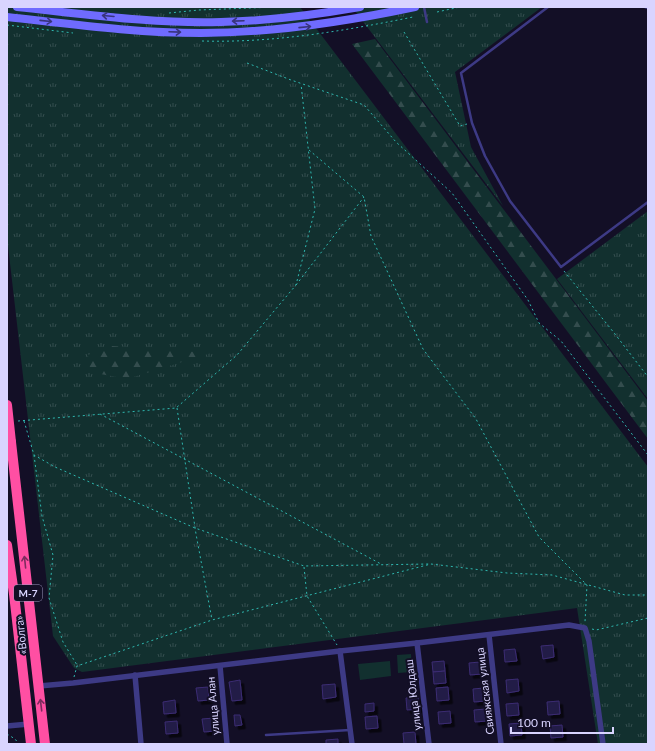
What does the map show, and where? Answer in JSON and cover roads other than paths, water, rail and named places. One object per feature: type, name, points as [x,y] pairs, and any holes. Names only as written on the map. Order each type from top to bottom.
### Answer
[{"type":"highway","name":"«Волга»","points":[[7,405],[45,744]]},
{"type":"highway","name":"«Волга»","points":[[7,545],[31,744]]},
{"type":"street","points":[[17,7],[175,21],[220,22],[312,15],[360,7]]},
{"type":"street","points":[[259,20],[328,7]]},
{"type":"street","points":[[7,17],[137,30],[219,32],[259,31],[312,26],[415,7]]},
{"type":"street","points":[[38,686],[73,684],[340,651],[569,625],[584,628],[589,641],[603,744]]},
{"type":"street","name":"Свияжская улица","points":[[489,635],[502,744]]},
{"type":"street","name":"улица Юлдаш","points":[[417,643],[429,744]]},
{"type":"street","points":[[340,651],[352,744]]},
{"type":"street","name":"улица Алан","points":[[220,666],[227,744]]},
{"type":"street","points":[[135,676],[141,744]]},
{"type":"street","points":[[7,726],[29,724]]},
{"type":"lane","points":[[424,7],[428,22]]},
{"type":"lane","points":[[548,7],[461,73],[472,123],[485,156],[510,201],[561,267],[648,202]]},
{"type":"lane","points":[[266,735],[351,730]]}]
